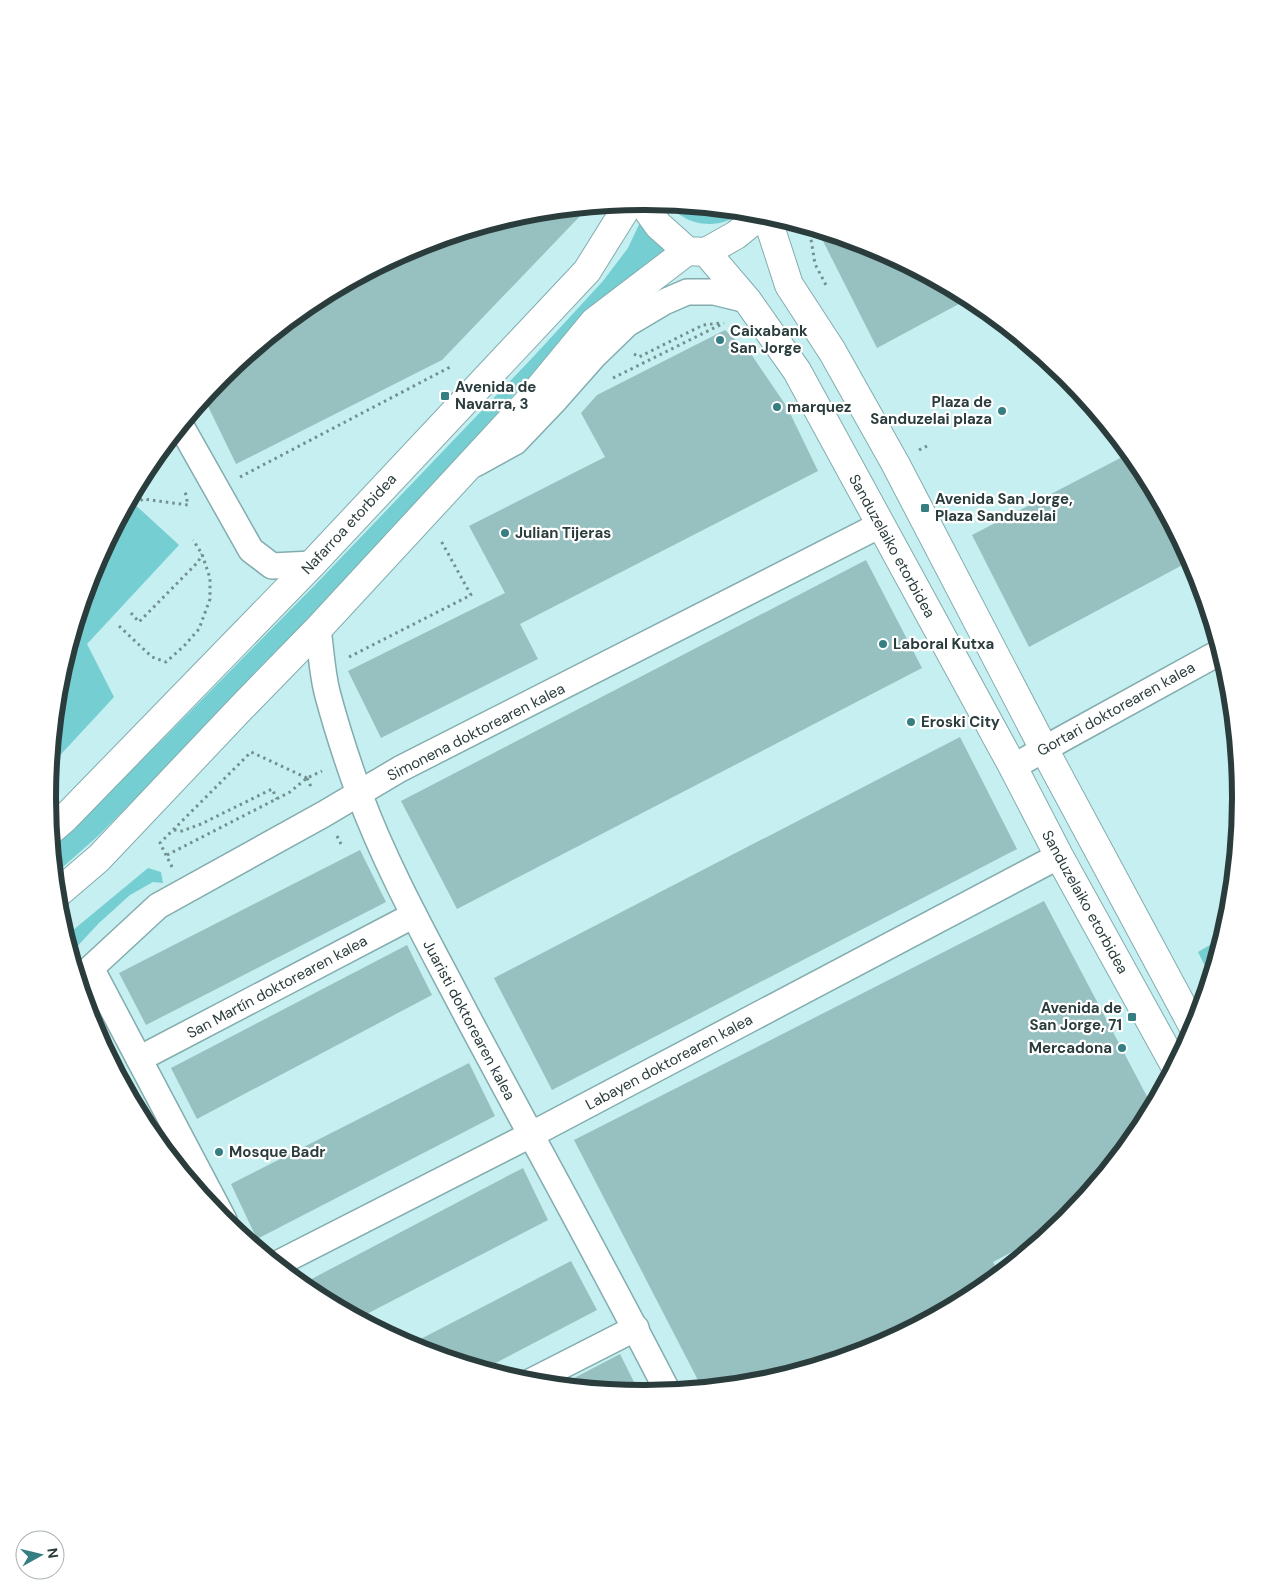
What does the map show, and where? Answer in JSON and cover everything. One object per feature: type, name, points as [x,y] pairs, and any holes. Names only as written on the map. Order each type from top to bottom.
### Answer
[{"type":"main road","name":"Sanduzelaiko etorbidea","points":[[647,210],[658,225],[697,252],[747,300],[797,371],[1013,767],[1059,856],[1171,1058]]},
{"type":"main road","name":"Nafarroa etorbidea","points":[[57,825],[312,564],[587,271],[625,211]]},
{"type":"main road","points":[[64,888],[99,858],[318,629],[527,403],[594,322],[697,252],[736,235],[754,220]]},
{"type":"main road","points":[[769,223],[789,285],[832,351],[894,463],[1044,749],[1189,1018]]},
{"type":"street","points":[[467,468],[515,442],[594,356],[627,324],[664,302],[687,292],[714,292],[747,300]]},
{"type":"street","points":[[184,433],[251,550],[272,566],[312,564]]},
{"type":"street","name":"Simonena doktorearen kalea","points":[[139,1059],[91,968],[158,906],[359,794],[400,769],[880,525]]},
{"type":"street","name":"Juaristi doktorearen kalea","points":[[318,629],[326,690],[347,758],[359,794],[392,868],[414,915],[530,1134],[636,1328],[664,1384]]},
{"type":"street","name":"Gortari doktorearen kalea","points":[[1013,767],[1214,655]]},
{"type":"street","name":"Labayen doktorearen kalea","points":[[283,1261],[530,1134],[1059,856]]},
{"type":"street","name":"San Martín doktorearen kalea","points":[[139,1059],[414,915]]},
{"type":"street","points":[[139,1059],[210,1194]]},
{"type":"street","points":[[542,1376],[636,1328]]},
{"type":"path","points":[[612,379],[727,322],[703,325],[639,357],[632,353]]},
{"type":"path","points":[[232,481],[452,366]]},
{"type":"path","points":[[135,504],[143,499],[188,504]]},
{"type":"path","points":[[345,660],[471,595],[438,536]]},
{"type":"path","points":[[119,626],[152,657],[166,662],[199,629],[210,599],[210,578],[202,554],[193,540]]},
{"type":"path","points":[[131,613],[139,622],[198,562],[202,554]]},
{"type":"path","points":[[160,843],[251,752],[307,778],[290,792],[168,855]]},
{"type":"path","points":[[174,830],[182,831],[201,824],[272,789],[277,799]]},
{"type":"shaded area","points":[[675,211],[734,217],[721,223],[704,224],[687,219]]},
{"type":"shaded area","points":[[642,218],[676,254],[576,326],[507,402],[361,570],[98,836],[61,869],[58,839],[166,736],[315,585],[534,356],[603,281],[628,248]]},
{"type":"shaded area","points":[[135,504],[179,545],[87,644],[114,697],[58,757],[61,721],[76,645],[101,573]]},
{"type":"shaded area","points":[[148,868],[161,872],[163,883],[153,882],[130,895],[99,923],[76,948],[72,931]]},
{"type":"shaded area","points":[[1213,943],[1206,969],[1198,952]]},
{"type":"building","points":[[582,213],[442,360],[236,464],[207,404],[228,382],[286,331],[350,288],[419,254],[492,230],[529,221]]},
{"type":"building","points":[[821,238],[869,254],[904,270],[961,303],[877,348]]},
{"type":"building","points":[[725,330],[751,354],[787,407],[818,471],[520,624],[538,659],[381,738],[348,671],[505,593],[469,526],[605,457],[581,413],[597,395]]},
{"type":"building","points":[[1123,457],[1153,504],[1183,565],[1029,647],[972,535]]},
{"type":"building","points":[[866,560],[922,668],[457,909],[401,801]]},
{"type":"building","points":[[960,737],[1017,849],[552,1090],[494,978]]},
{"type":"building","points":[[360,850],[386,902],[146,1025],[119,973]]},
{"type":"building","points":[[1044,901],[1148,1099],[1133,1124],[1110,1155],[1060,1213],[1025,1245],[993,1262],[996,1268],[938,1307],[869,1341],[833,1354],[759,1374],[699,1382],[574,1140]]},
{"type":"building","points":[[407,945],[432,995],[197,1119],[171,1068]]},
{"type":"building","points":[[469,1063],[495,1116],[257,1239],[231,1184]]},
{"type":"building","points":[[523,1168],[548,1220],[365,1315],[309,1280]]},
{"type":"building","points":[[571,1261],[597,1310],[492,1365],[418,1340]]},
{"type":"building","points":[[620,1354],[635,1385],[606,1384],[570,1380]]},
{"type":"place","name":"Caixabank San Jorge","points":[[720,340]]},
{"type":"place","name":"Avenida de Navarra, 3","points":[[445,396]]},
{"type":"place","name":"marquez","points":[[777,407]]},
{"type":"place","name":"Plaza de Sanduzelai plaza","points":[[1002,411]]},
{"type":"place","name":"Avenida San Jorge, Plaza Sanduzelai","points":[[925,508]]},
{"type":"place","name":"Julian Tijeras","points":[[505,533]]},
{"type":"place","name":"Laboral Kutxa","points":[[883,644]]},
{"type":"place","name":"Eroski City","points":[[911,722]]},
{"type":"place","name":"Avenida de San Jorge, 71","points":[[1132,1017]]},
{"type":"place","name":"Mercadona","points":[[1122,1048]]},
{"type":"place","name":"Mosque Badr","points":[[219,1152]]}]
